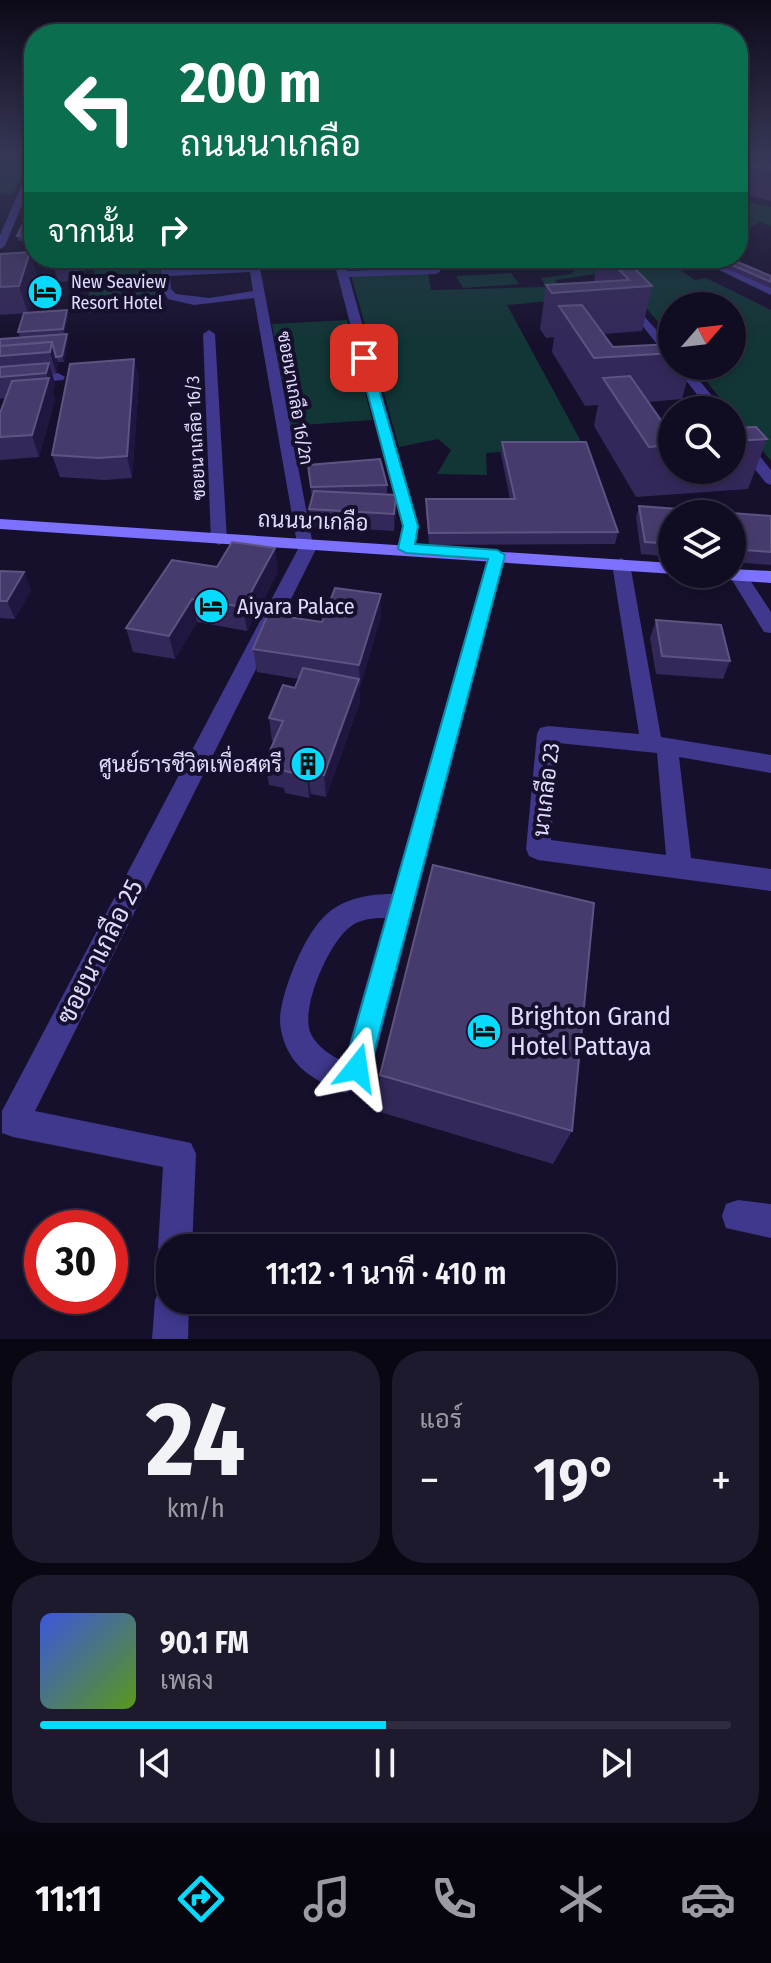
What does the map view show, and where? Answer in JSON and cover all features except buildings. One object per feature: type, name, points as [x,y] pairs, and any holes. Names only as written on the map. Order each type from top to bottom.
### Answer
[{"type":"street","points":[[0,246],[4,227],[20,226]]},
{"type":"street","points":[[166,268],[166,291],[185,302],[259,294]]},
{"type":"street","points":[[166,273],[215,268]]},
{"type":"street","name":"ซอยนาเกลือ 16/2ก","points":[[255,268],[307,545]]},
{"type":"street","points":[[340,268],[411,526],[406,549]]},
{"type":"street","points":[[720,268],[771,292]]},
{"type":"street","points":[[341,274],[436,271]]},
{"type":"street","points":[[643,319],[658,338]]},
{"type":"street","name":"ซอยนาเกลือ 16/3","points":[[209,334],[219,540]]},
{"type":"street","points":[[0,382],[58,377]]},
{"type":"street","points":[[692,380],[705,396]]},
{"type":"street","points":[[746,449],[771,480]]},
{"type":"street","name":"ถนนนาเกลือ","points":[[0,524],[658,568]]},
{"type":"street","name":"ซอยนาเกลือ 25","points":[[176,1234],[180,1154],[13,1122],[307,545]]},
{"type":"street","points":[[401,906],[368,907],[351,912],[334,923],[325,932],[296,998],[293,1024],[304,1049],[320,1066],[345,1078],[353,1075],[357,1068],[497,555]]},
{"type":"street","points":[[621,564],[659,745],[680,870]]},
{"type":"street","points":[[746,575],[771,577]]},
{"type":"street","points":[[743,588],[771,627]]},
{"type":"street","name":"นาเกลือ 23","points":[[771,764],[659,745],[548,734],[538,849],[771,880]]},
{"type":"street","points":[[738,1216],[771,1221]]},
{"type":"street","points":[[170,1339],[171,1314]]},
{"type":"green space","points":[[748,217],[771,217],[771,226],[760,222],[748,229]]},
{"type":"green space","points":[[95,268],[161,268],[159,307],[84,313]]},
{"type":"green space","points":[[367,268],[430,270],[368,271]]},
{"type":"green space","points":[[577,268],[677,268],[695,280],[706,278],[734,292],[658,292],[658,322],[616,271],[555,280],[571,299],[507,305],[584,447],[486,453],[487,475],[437,474],[451,450],[438,439],[399,447],[351,275],[428,273],[431,290],[546,287],[541,278],[571,274]]},
{"type":"green space","points":[[511,273],[519,284],[463,288],[456,276]]},
{"type":"green space","points":[[746,298],[771,310],[771,461],[746,430],[746,396],[718,396],[705,380],[746,380]]},
{"type":"green space","points":[[347,320],[372,420],[289,426],[272,324]]},
{"type":"place","name":"New Seaview Resort Hotel","points":[[45,292]]},
{"type":"place","name":"Aiyara Palace","points":[[211,606]]},
{"type":"place","name":"ศูนย์ธารชีวิตเพื่อสตรี","points":[[308,764]]},
{"type":"place","name":"Brighton Grand Hotel Pattaya","points":[[484,1031]]},
{"type":"route","points":[[357,1068],[497,555],[406,549],[411,526],[364,358]]}]
